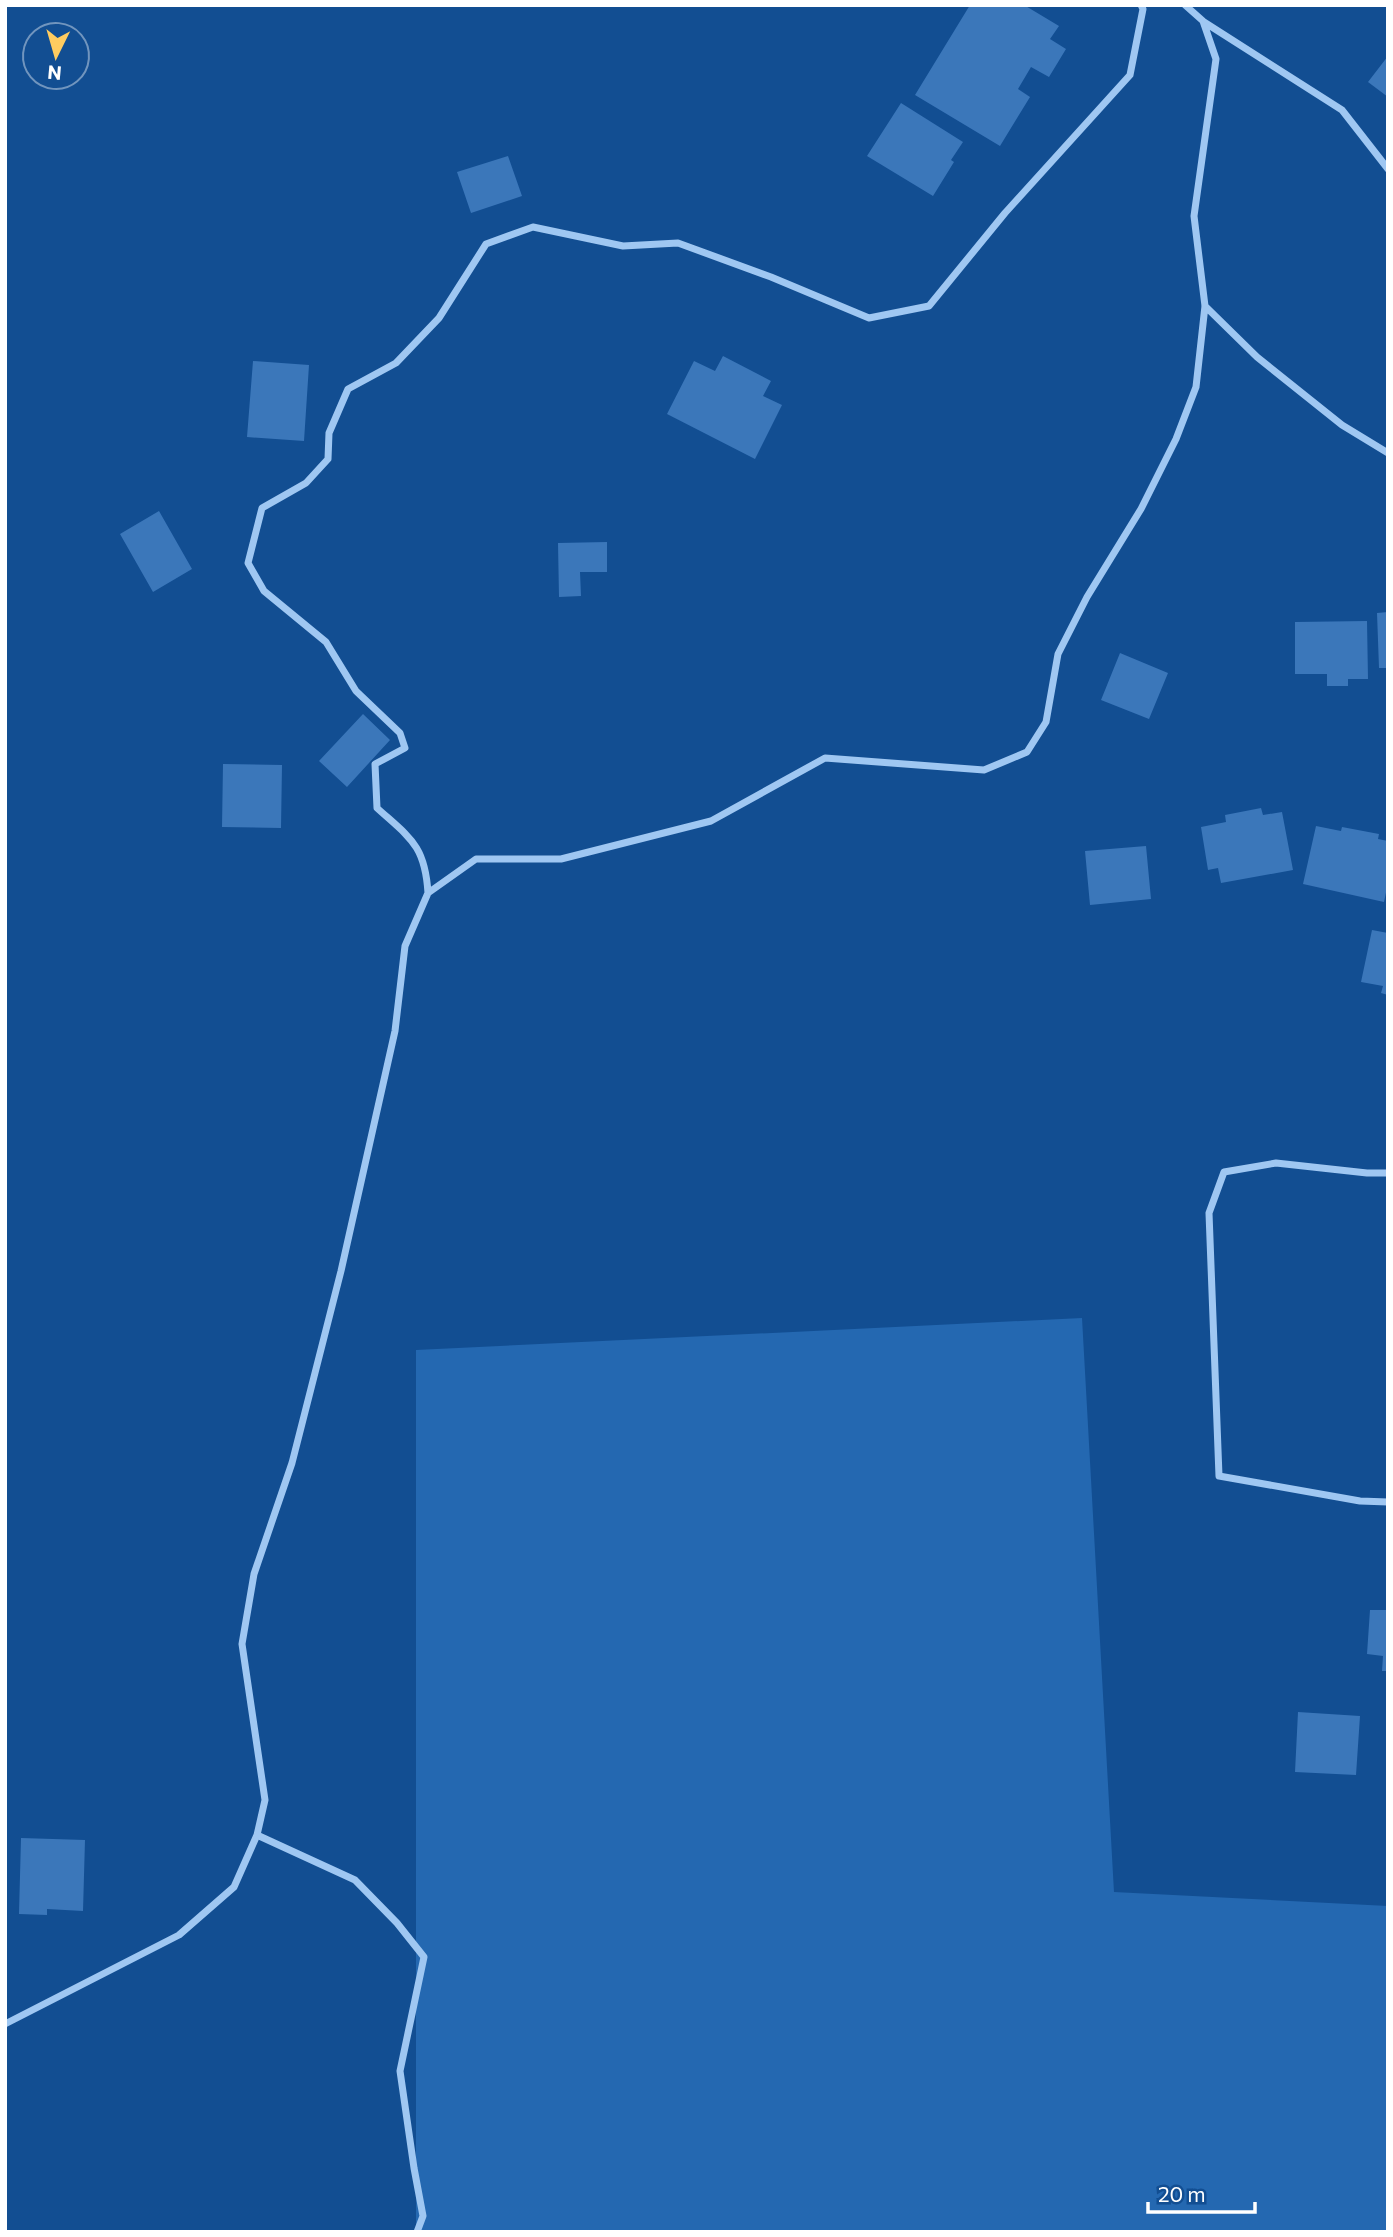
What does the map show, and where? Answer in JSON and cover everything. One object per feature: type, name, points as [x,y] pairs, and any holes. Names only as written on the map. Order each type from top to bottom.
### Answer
[{"type":"street","points":[[5,2024],[179,1935],[234,1887],[257,1835],[265,1800],[243,1644],[254,1574],[292,1463],[341,1271],[395,1031],[405,946],[428,893],[426,867],[413,840],[377,807],[375,764],[405,748],[400,733],[356,691],[326,642],[264,591],[248,564],[262,508],[306,482],[328,459],[329,433],[348,389],[396,363],[439,318],[486,244],[533,227],[623,246],[678,243],[771,277],[869,318],[929,306],[1005,213],[1130,75],[1143,9],[1141,5]]},
{"type":"street","points":[[1185,5],[1203,21],[1342,110],[1388,169]]},
{"type":"street","points":[[428,893],[476,859],[561,859],[711,821],[825,758],[984,770],[1027,752],[1046,722],[1058,654],[1087,597],[1141,509],[1176,439],[1196,387],[1205,306],[1194,216],[1216,60],[1203,21]]},
{"type":"street","points":[[1205,306],[1258,357],[1342,425],[1388,453]]},
{"type":"street","points":[[1388,1172],[1367,1173],[1276,1163],[1224,1172],[1209,1213],[1219,1476],[1360,1501],[1388,1503]]},
{"type":"street","points":[[257,1835],[355,1880],[397,1923],[424,1957],[400,2071],[423,2216],[417,2232]]},
{"type":"shaded area","points":[[1082,1318],[1114,1892],[1388,1906],[1388,2232],[416,2232],[416,1350]]},
{"type":"building","points":[[970,5],[1024,5],[1059,26],[1050,39],[1066,49],[1049,77],[1031,67],[1018,89],[1030,97],[1000,146],[915,95]]},
{"type":"building","points":[[1388,56],[1388,97],[1368,82]]},
{"type":"building","points":[[901,103],[963,142],[933,196],[867,156]]},
{"type":"building","points":[[508,156],[522,196],[471,213],[457,172]]},
{"type":"building","points":[[723,356],[771,381],[763,396],[782,405],[755,459],[667,414],[694,361],[715,371]]},
{"type":"building","points":[[253,361],[309,365],[304,441],[247,437]]},
{"type":"building","points":[[159,511],[192,569],[153,592],[120,534]]},
{"type":"building","points":[[607,542],[607,572],[580,572],[581,596],[559,597],[558,543]]},
{"type":"building","points":[[1388,612],[1388,668],[1379,668],[1377,613]]},
{"type":"building","points":[[1367,621],[1368,679],[1348,679],[1348,686],[1327,686],[1327,674],[1295,674],[1295,622]]},
{"type":"building","points":[[1120,653],[1168,673],[1149,719],[1101,700]]},
{"type":"building","points":[[363,714],[390,740],[347,787],[319,761]]},
{"type":"building","points":[[223,764],[282,765],[281,828],[222,827]]},
{"type":"building","points":[[1261,808],[1263,815],[1282,812],[1293,870],[1221,883],[1218,868],[1208,870],[1201,827],[1226,822],[1225,815]]},
{"type":"building","points":[[1316,826],[1341,831],[1342,827],[1379,834],[1378,839],[1388,841],[1388,883],[1384,902],[1303,884]]},
{"type":"building","points":[[1146,846],[1151,899],[1090,905],[1085,851]]},
{"type":"building","points":[[1372,930],[1388,933],[1388,995],[1381,993],[1383,986],[1361,982]]},
{"type":"building","points":[[1370,1610],[1388,1610],[1388,1671],[1382,1671],[1383,1656],[1367,1654]]},
{"type":"building","points":[[1298,1712],[1360,1716],[1356,1775],[1295,1772]]},
{"type":"building","points":[[21,1838],[85,1840],[83,1911],[47,1909],[47,1915],[19,1914]]}]
